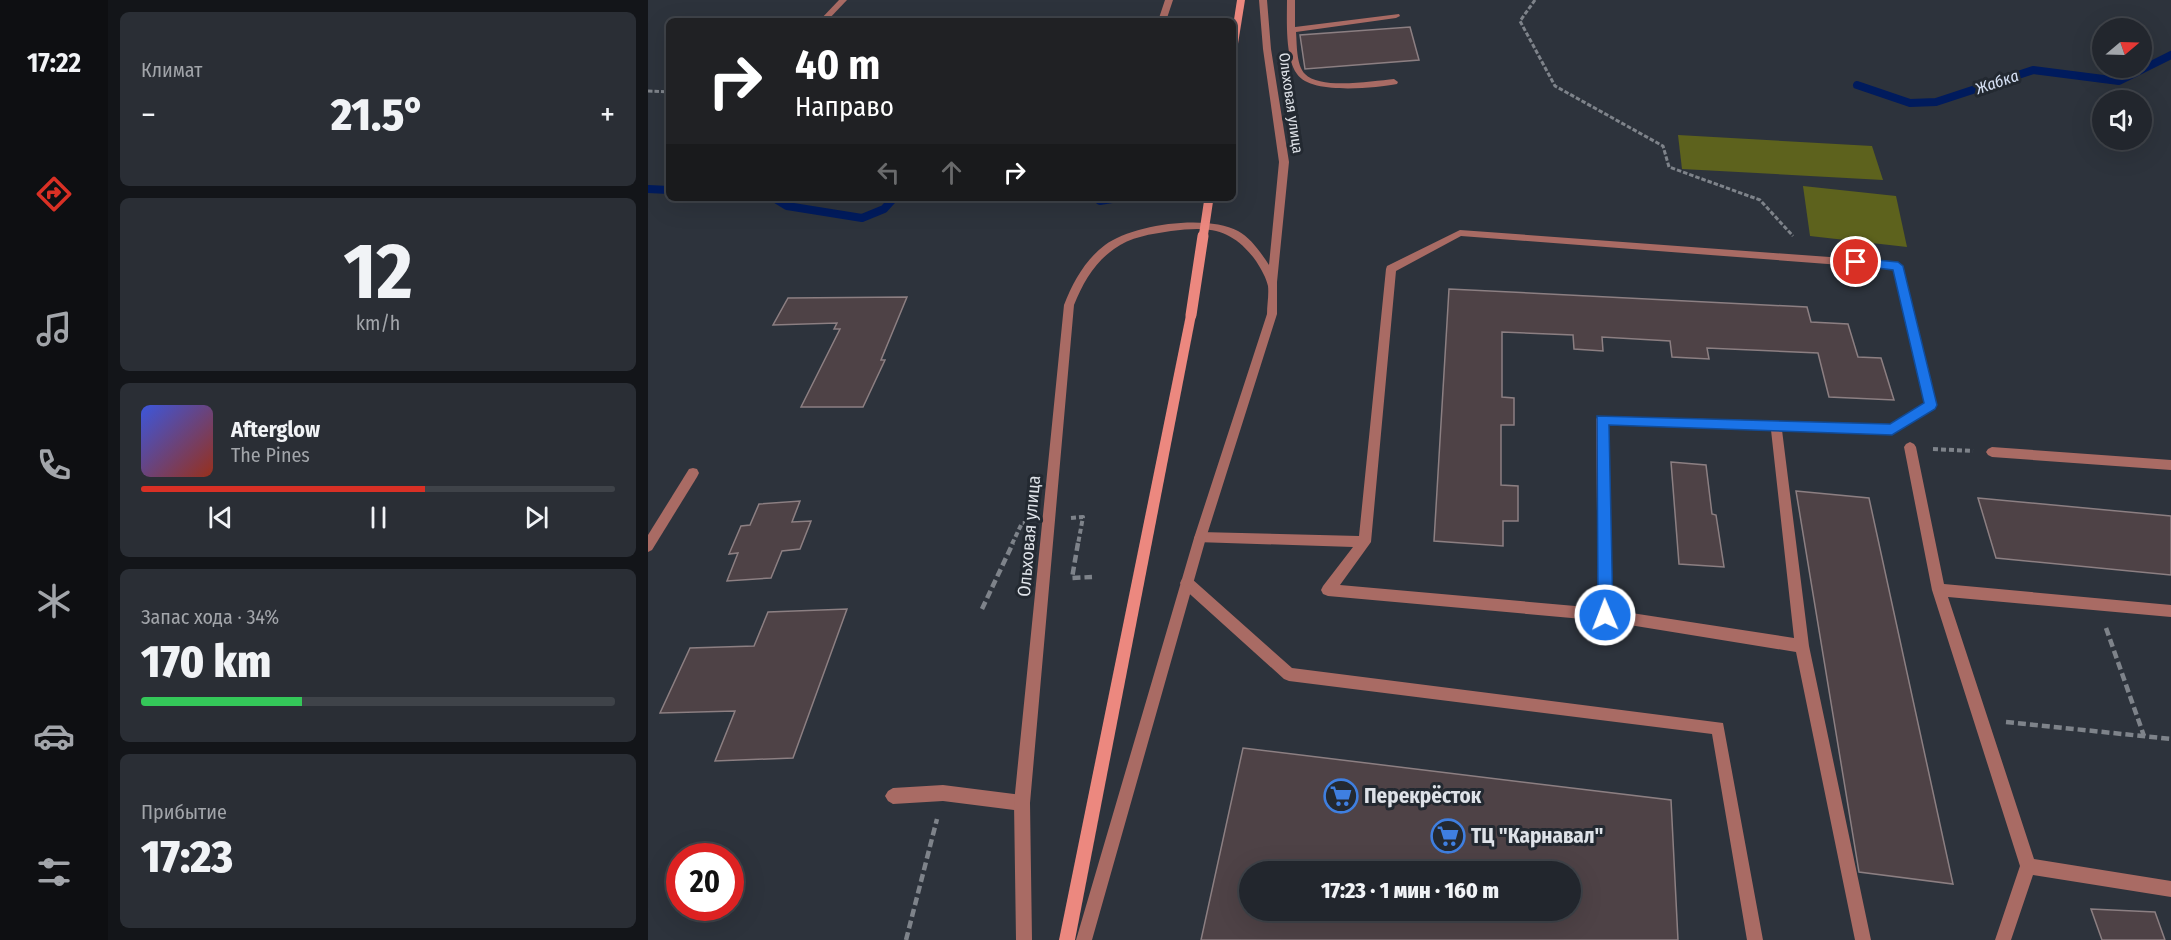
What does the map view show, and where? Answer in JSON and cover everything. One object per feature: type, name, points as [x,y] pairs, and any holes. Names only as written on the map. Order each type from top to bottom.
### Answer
[{"type":"main road","points":[[1236,31],[1241,0]]},
{"type":"main road","points":[[1067,940],[1191,315],[1209,201]]},
{"type":"street","points":[[826,18],[843,0]]},
{"type":"street","points":[[1163,18],[1169,0]]},
{"type":"street","name":"Ольховая улица","points":[[1084,940],[1200,538],[1272,314],[1272,282],[1284,162],[1267,49],[1263,0]]},
{"type":"street","points":[[1291,0],[1292,30],[1301,75],[1314,82],[1394,82]]},
{"type":"street","points":[[1292,30],[1396,16]]},
{"type":"street","name":"Ольховая улица","points":[[1024,940],[1022,802],[1069,305],[1079,279],[1097,258],[1119,241],[1148,232],[1192,226],[1233,232],[1254,251],[1272,282]]},
{"type":"street","points":[[1605,615],[1602,419],[1892,429],[1930,405],[1898,266],[1460,233],[1391,269],[1365,542],[1328,590],[1605,615],[1803,646]]},
{"type":"street","points":[[1776,425],[1803,646],[1863,940]]},
{"type":"street","points":[[1910,447],[1939,590],[2028,866],[2003,940]]},
{"type":"street","points":[[1992,452],[2171,465]]},
{"type":"street","points":[[648,546],[693,473]]},
{"type":"street","points":[[1200,538],[1365,542]]},
{"type":"street","points":[[1187,583],[1289,674],[1718,728],[1755,940]]},
{"type":"street","points":[[1939,590],[2171,611]]},
{"type":"street","points":[[893,796],[943,794],[1022,802]]},
{"type":"street","points":[[2028,866],[2171,889]]},
{"type":"path","points":[[1535,0],[1520,21],[1555,86],[1663,146],[1669,167],[1760,200],[1814,259]]},
{"type":"path","points":[[648,91],[666,93]]},
{"type":"path","points":[[1910,447],[1992,452]]},
{"type":"path","points":[[982,609],[1022,523],[1083,517],[1072,578],[1092,577]]},
{"type":"path","points":[[2098,604],[2144,736]]},
{"type":"path","points":[[1982,720],[2171,740]]},
{"type":"path","points":[[906,940],[943,794]]},
{"type":"green space","points":[[1678,135],[1872,146],[1883,180],[1682,169]]},
{"type":"green space","points":[[1803,186],[1896,196],[1907,247],[1810,236]]},
{"type":"building","points":[[1410,27],[1419,60],[1305,69],[1300,35]]},
{"type":"building","points":[[1449,289],[1807,307],[1811,322],[1848,324],[1858,357],[1881,358],[1894,400],[1829,397],[1818,353],[1707,348],[1709,359],[1672,357],[1670,341],[1602,337],[1603,351],[1574,349],[1573,335],[1502,332],[1502,397],[1514,398],[1514,425],[1501,425],[1501,485],[1518,486],[1518,521],[1503,521],[1503,546],[1434,541]]},
{"type":"building","points":[[907,297],[881,360],[885,360],[863,407],[801,407],[840,329],[834,329],[837,323],[773,325],[788,298]]},
{"type":"building","points":[[1671,462],[1706,465],[1712,514],[1716,515],[1724,567],[1679,564]]},
{"type":"building","points":[[1796,491],[1869,498],[1953,884],[1859,872]]},
{"type":"building","points":[[1978,498],[2171,516],[2171,575],[1996,558]]},
{"type":"building","points":[[800,501],[792,522],[811,521],[800,549],[782,551],[771,578],[727,581],[738,553],[729,554],[741,526],[750,525],[759,504]]},
{"type":"building","points":[[847,609],[793,758],[715,761],[735,711],[660,713],[690,648],[754,646],[768,612]]},
{"type":"building","name":"ТЦ \"Карнавал\"","points":[[1243,748],[1671,800],[1678,940],[1201,940]]},
{"type":"building","points":[[2091,909],[2155,912],[2165,940],[2102,940]]},
{"type":"waterway","name":"Жабка","points":[[1857,85],[1910,103],[1936,102],[2033,70],[2119,81],[2171,55]]},
{"type":"waterway","name":"Жабка","points":[[648,189],[666,190]]},
{"type":"waterway","name":"Жабка","points":[[779,201],[787,206],[862,218],[884,209],[891,201]]},
{"type":"place","name":"Перекрёсток","points":[[1341,796]]},
{"type":"place","name":"ТЦ \"Карнавал\"","points":[[1448,836]]},
{"type":"route","points":[[1605,615],[1602,419],[1892,429],[1930,405],[1898,266],[1856,262]]}]
